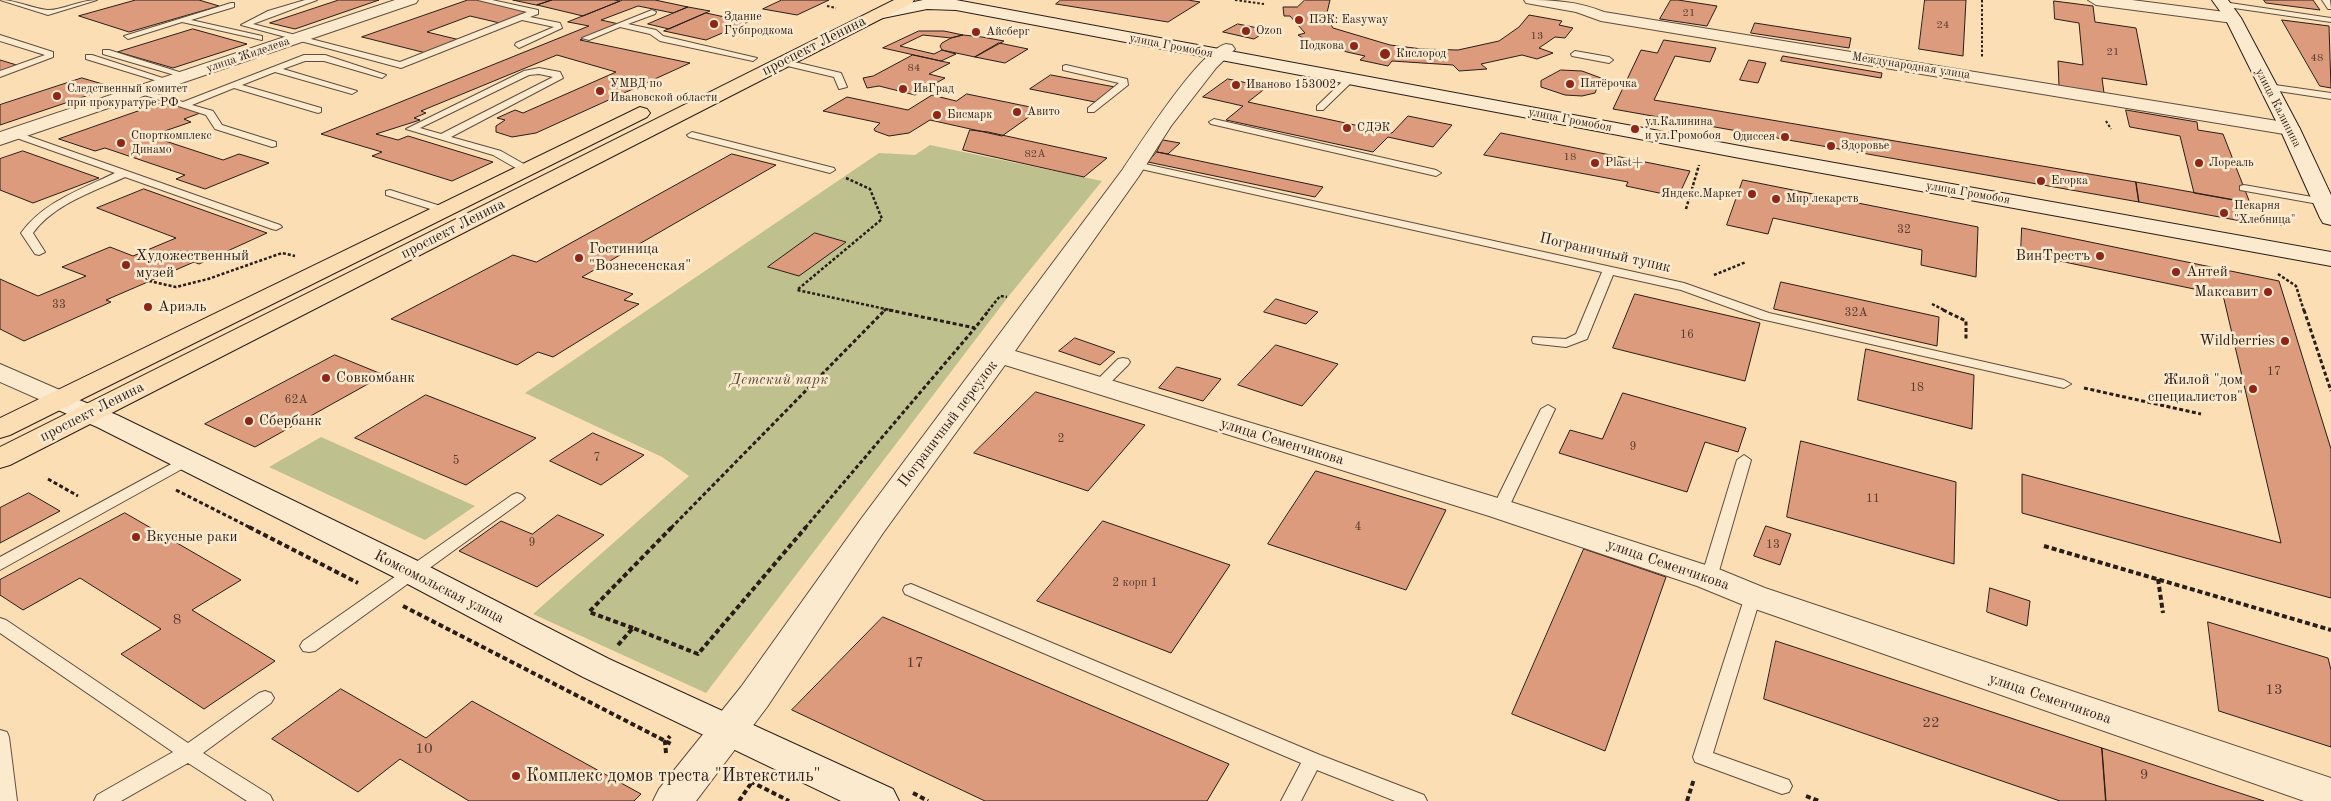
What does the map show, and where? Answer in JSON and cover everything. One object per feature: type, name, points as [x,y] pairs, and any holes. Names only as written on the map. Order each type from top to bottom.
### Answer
[{"type":"highway","name":"проспект Ленина","points":[[672,97],[753,58],[874,7],[906,0]]},
{"type":"highway","name":"проспект Ленина","points":[[0,459],[782,62],[874,7]]},
{"type":"highway","name":"проспект Ленина","points":[[0,429],[654,106]]},
{"type":"street","name":"улица Жиделева","points":[[7,137],[410,0]]},
{"type":"street","name":"Международная улица","points":[[1532,0],[1580,8],[1601,16],[2290,129]]},
{"type":"street","points":[[2096,0],[2226,8]]},
{"type":"street","name":"улица Громобоя","points":[[874,7],[955,2],[1223,52],[2331,248]]},
{"type":"street","name":"улица Калинина","points":[[2226,8],[2290,129],[2327,210]]},
{"type":"street","name":"улица Громобоя","points":[[1223,52],[1350,79],[2331,259]]},
{"type":"street","name":"Пограничный переулок","points":[[673,801],[754,697],[872,526],[1136,166],[1163,124],[1210,64],[1223,52]]},
{"type":"street","name":"улица Семенчикова","points":[[999,355],[1500,509],[1709,578],[1753,596],[2331,794]]},
{"type":"street","name":"Комсомольская улица","points":[[0,372],[412,572],[596,668],[879,801]]},
{"type":"lane","points":[[4,0],[48,13],[93,0]]},
{"type":"lane","points":[[290,41],[245,25],[271,13],[313,0]]},
{"type":"lane","points":[[182,20],[401,65],[525,18],[535,12],[482,0]]},
{"type":"lane","points":[[2326,0],[2331,7]]},
{"type":"lane","points":[[128,36],[231,5]]},
{"type":"lane","points":[[2226,8],[2331,20]]},
{"type":"lane","points":[[586,38],[652,12]]},
{"type":"lane","points":[[520,45],[558,28],[557,25],[525,18]]},
{"type":"lane","points":[[620,25],[653,32],[660,38],[753,58]]},
{"type":"lane","points":[[0,38],[50,54],[42,61],[0,74]]},
{"type":"lane","points":[[106,52],[188,76]]},
{"type":"lane","points":[[1575,54],[1609,60]]},
{"type":"lane","points":[[182,105],[235,86],[273,69],[304,58],[317,56],[382,75]]},
{"type":"lane","points":[[89,57],[170,82]]},
{"type":"lane","points":[[782,62],[838,75],[842,87]]},
{"type":"lane","points":[[1066,68],[1124,82],[1123,86],[1092,110]]},
{"type":"lane","points":[[273,69],[352,92]]},
{"type":"lane","points":[[444,137],[558,78],[557,74],[539,70],[526,73],[411,129],[497,153],[525,170]]},
{"type":"lane","points":[[1320,108],[1350,79]]},
{"type":"lane","points":[[235,86],[318,110]]},
{"type":"lane","points":[[2268,87],[2331,96]]},
{"type":"lane","points":[[140,92],[210,113],[218,127],[272,144]]},
{"type":"lane","points":[[1214,122],[1436,172]]},
{"type":"lane","points":[[692,134],[830,170]]},
{"type":"lane","points":[[7,137],[124,173],[276,227]]},
{"type":"lane","name":"Пограничный тупик","points":[[1136,166],[1684,287],[1765,316],[2064,384]]},
{"type":"lane","points":[[40,252],[27,233],[32,224],[57,207],[124,173]]},
{"type":"lane","points":[[2244,188],[2327,210]]},
{"type":"lane","points":[[390,193],[443,210]]},
{"type":"lane","points":[[1538,340],[1561,345],[1573,342],[1582,336],[1609,270]]},
{"type":"lane","points":[[1100,386],[1123,362]]},
{"type":"lane","points":[[1500,509],[1548,409]]},
{"type":"lane","points":[[1709,578],[1744,460]]},
{"type":"lane","points":[[0,564],[186,461]]},
{"type":"lane","points":[[309,646],[517,498]]},
{"type":"lane","points":[[911,590],[1313,760],[1417,801]]},
{"type":"lane","points":[[1753,596],[1702,757],[1782,786]]},
{"type":"lane","points":[[0,624],[188,753],[263,801]]},
{"type":"lane","points":[[104,801],[188,753],[265,698]]},
{"type":"lane","points":[[0,737],[7,801]]},
{"type":"lane","points":[[1291,801],[1313,760]]},
{"type":"path","points":[[1235,0],[1264,4]]},
{"type":"path","points":[[1982,0],[1982,59]]},
{"type":"path","points":[[827,6],[836,8]]},
{"type":"path","points":[[1686,209],[1700,160]]},
{"type":"path","points":[[844,177],[870,188],[882,219],[797,290],[975,328]]},
{"type":"path","points":[[2276,225],[2286,222],[2284,214],[2292,216]]},
{"type":"path","points":[[149,281],[176,287],[208,280],[282,253],[300,257]]},
{"type":"path","points":[[2286,280],[2296,286],[2331,391]]},
{"type":"path","points":[[886,309],[590,612],[698,654],[975,328],[1000,296],[1008,297]]},
{"type":"path","points":[[1932,304],[1966,322],[1966,362]]},
{"type":"path","points":[[2064,384],[2201,414]]},
{"type":"path","points":[[48,479],[88,502],[127,493],[173,489],[704,760],[789,801]]},
{"type":"path","points":[[2044,546],[2331,630]]},
{"type":"path","points":[[2158,579],[2163,613]]},
{"type":"path","points":[[596,668],[633,628]]},
{"type":"path","points":[[739,801],[752,782]]},
{"type":"green space","name":"Детский парк","points":[[930,145],[1102,181],[1008,297],[706,693],[533,614],[689,476],[662,457],[525,393],[879,153],[915,155]]},
{"type":"green space","points":[[321,437],[475,506],[425,540],[269,467]]},
{"type":"building","points":[[136,0],[199,0],[219,6],[129,32],[79,16]]},
{"type":"building","points":[[339,0],[379,0],[295,29],[270,23]]},
{"type":"building","points":[[468,0],[478,0],[534,13],[504,24],[470,16],[427,32],[460,40],[426,53],[362,37]]},
{"type":"building","points":[[513,0],[552,0],[537,5]]},
{"type":"building","points":[[552,0],[620,1],[583,16],[537,5]]},
{"type":"building","name":"УМВД по Ивановской области","points":[[623,0],[655,0],[688,7],[673,13],[638,6],[601,20],[619,24],[580,40],[690,63],[536,133],[512,137],[496,132],[496,126],[505,120],[497,118],[515,110],[523,113],[616,72],[557,55],[421,111],[426,113],[414,118],[420,120],[376,134],[398,140],[408,136],[493,162],[452,181],[372,156],[382,152],[321,134],[589,26],[568,22]]},
{"type":"building","points":[[782,0],[829,0],[797,15],[763,9]]},
{"type":"building","points":[[1061,0],[1188,0],[1200,2],[1168,22],[1056,4]]},
{"type":"building","points":[[1305,0],[1330,0],[1326,17],[1333,28],[1390,45],[1422,49],[1458,50],[1499,41],[1519,27],[1529,15],[1562,21],[1559,25],[1573,28],[1565,38],[1555,37],[1539,48],[1553,53],[1537,59],[1522,55],[1481,64],[1487,69],[1459,71],[1453,65],[1392,61],[1388,66],[1360,60],[1365,56],[1347,52],[1323,42],[1312,44],[1298,35],[1305,33],[1290,16],[1284,16],[1283,7],[1297,7]]},
{"type":"building","points":[[1671,0],[1717,6],[1707,26],[1660,19]]},
{"type":"building","points":[[1925,0],[1966,0],[1963,56],[1919,49]]},
{"type":"building","points":[[2264,0],[2313,0],[2320,10],[2266,3]]},
{"type":"building","points":[[2054,1],[2093,6],[2095,22],[2136,28],[2147,85],[2102,78],[2104,93],[2059,86],[2058,61],[2083,65],[2079,23],[2055,19]]},
{"type":"building","points":[[688,7],[710,11],[669,29],[648,24]]},
{"type":"building","points":[[706,13],[748,22],[706,40],[664,31]]},
{"type":"building","points":[[2282,20],[2329,26],[2331,88],[2320,86]]},
{"type":"building","points":[[1755,23],[1851,38],[1849,48],[1751,33]]},
{"type":"building","points":[[1238,24],[1268,30],[1254,39],[1223,32]]},
{"type":"building","points":[[193,29],[247,44],[173,68],[118,52]]},
{"type":"building","points":[[919,31],[944,31],[963,35],[951,38],[923,35],[900,46],[934,54],[942,50],[956,54],[941,61],[883,48]]},
{"type":"building","points":[[963,35],[1004,41],[975,57],[942,50],[940,46],[942,43]]},
{"type":"building","points":[[1664,40],[1716,48],[1710,62],[1675,56],[1654,100],[2136,182],[2139,202],[1613,109],[1641,50],[1657,53]]},
{"type":"building","points":[[999,43],[1028,49],[1005,63],[975,57]]},
{"type":"building","points":[[913,55],[950,63],[929,74],[945,78],[915,95],[879,86],[867,88],[863,78],[873,76]]},
{"type":"building","points":[[1783,56],[1882,73],[1881,78],[1781,61]]},
{"type":"building","points":[[0,60],[20,66],[0,72]]},
{"type":"building","points":[[1749,60],[1766,63],[1758,83],[1740,80]]},
{"type":"building","name":"Пятёрочка","points":[[1561,70],[1582,71],[1601,78],[1595,93],[1582,96],[1565,95],[1541,87],[1541,81]]},
{"type":"building","points":[[1051,75],[1115,87],[1095,102],[1030,89]]},
{"type":"building","name":"Следственный комитет при прокуратуре РФ","points":[[82,78],[113,87],[0,125],[0,105]]},
{"type":"building","points":[[1228,79],[1267,87],[1248,102],[1392,133],[1408,116],[1452,125],[1433,147],[1388,137],[1373,152],[1226,120],[1243,106],[1203,97]]},
{"type":"building","name":"Бисмарк","points":[[967,94],[1040,109],[1002,136],[930,120],[909,133],[889,136],[875,131],[874,129],[880,123],[823,111],[847,97],[908,110],[932,95],[956,101]]},
{"type":"building","name":"Спорткомплекс Динамо","points":[[167,101],[203,112],[184,119],[191,122],[150,136],[223,160],[239,154],[269,163],[205,189],[176,179],[185,175],[105,148],[95,151],[59,139]]},
{"type":"building","points":[[2126,110],[2197,122],[2198,130],[2223,134],[2250,203],[2194,193],[2180,136],[2130,127]]},
{"type":"building","points":[[970,130],[988,132],[1107,158],[1084,177],[963,150]]},
{"type":"building","points":[[1501,133],[1690,171],[1678,197],[1626,186],[1628,182],[1484,155]]},
{"type":"building","points":[[1163,140],[1180,143],[1168,154],[1157,152]]},
{"type":"building","points":[[23,151],[99,178],[33,203],[0,190],[0,159]]},
{"type":"building","points":[[1157,152],[1323,187],[1315,197],[1148,162]]},
{"type":"building","name":"Гостиница \"Вознесенская\"","points":[[732,154],[776,165],[582,277],[633,294],[624,300],[639,304],[553,357],[538,352],[517,365],[391,319],[513,255],[536,262]]},
{"type":"building","points":[[1743,180],[1978,227],[1976,277],[1921,265],[1922,250],[1773,218],[1768,234],[1727,225]]},
{"type":"building","points":[[2136,182],[2235,200],[2241,221],[2139,202]]},
{"type":"building","name":"Художественный музей","points":[[144,189],[267,233],[199,264],[194,262],[106,300],[111,302],[24,341],[0,329],[0,279],[38,296],[86,276],[62,267],[110,247],[133,256],[176,238],[97,208]]},
{"type":"building","points":[[2022,228],[2279,281],[2331,449],[2331,598],[2022,513],[2022,474],[2281,543],[2223,295],[2021,253]]},
{"type":"building","points":[[815,233],[846,242],[799,276],[768,267]]},
{"type":"building","points":[[1781,282],[1939,317],[1937,346],[1774,309]]},
{"type":"building","points":[[1635,294],[1760,323],[1745,381],[1613,348]]},
{"type":"building","points":[[1276,299],[1318,312],[1306,324],[1264,312]]},
{"type":"building","points":[[1075,338],[1115,352],[1100,365],[1059,351]]},
{"type":"building","points":[[1276,345],[1338,364],[1302,406],[1238,385]]},
{"type":"building","points":[[1866,349],[1974,375],[1972,429],[1858,400]]},
{"type":"building","points":[[335,355],[384,375],[255,447],[205,424]]},
{"type":"building","points":[[1177,367],[1221,379],[1203,401],[1159,388]]},
{"type":"building","points":[[1036,392],[1145,425],[1088,491],[974,453]]},
{"type":"building","points":[[1623,393],[1746,428],[1738,452],[1705,442],[1687,492],[1559,453],[1570,430],[1602,439]]},
{"type":"building","points":[[426,395],[536,438],[466,485],[355,438]]},
{"type":"building","points":[[593,433],[644,455],[601,485],[550,461]]},
{"type":"building","points":[[1801,441],[1956,482],[1954,564],[1787,517]]},
{"type":"building","points":[[1316,471],[1446,510],[1406,590],[1268,544]]},
{"type":"building","points":[[29,493],[60,511],[0,543],[0,508]]},
{"type":"building","points":[[125,513],[241,580],[192,610],[275,661],[204,709],[121,654],[161,629],[80,578],[23,610],[0,595],[0,580]]},
{"type":"building","points":[[558,515],[604,535],[537,587],[459,551],[501,521],[532,534]]},
{"type":"building","points":[[1103,521],[1230,565],[1171,653],[1037,601]]},
{"type":"building","points":[[1766,526],[1791,534],[1780,565],[1754,556]]},
{"type":"building","points":[[1584,549],[1666,577],[1605,751],[1512,714]]},
{"type":"building","points":[[1990,588],[2030,601],[2027,626],[1987,612]]},
{"type":"building","points":[[883,617],[1229,764],[1207,801],[985,801],[792,710]]},
{"type":"building","points":[[2208,622],[2328,658],[2331,670],[2331,747],[2219,711]]},
{"type":"building","points":[[1776,641],[2102,748],[2106,801],[2060,801],[1764,699]]},
{"type":"building","points":[[341,689],[426,738],[472,701],[641,794],[634,801],[469,801],[400,759],[358,792],[272,739]]},
{"type":"building","points":[[2102,748],[2264,801],[2106,801]]},
{"type":"place","name":"ПЭК: Easyway","points":[[1299,20]]},
{"type":"place","name":"Здание Губпродкома","points":[[714,24]]},
{"type":"place","name":"Ozon","points":[[1246,31]]},
{"type":"place","name":"Айсберг","points":[[976,32]]},
{"type":"place","name":"Подкова","points":[[1354,46]]},
{"type":"place","name":"Кислород","points":[[1385,54]]},
{"type":"place","name":"Пятёрочка","points":[[1570,84]]},
{"type":"place","name":"Иваново 153002","points":[[1236,85]]},
{"type":"place","name":"ИвГрад","points":[[903,89]]},
{"type":"place","name":"УМВД по Ивановской области","points":[[600,91]]},
{"type":"place","name":"Следственный комитет при прокуратуре РФ","points":[[57,96]]},
{"type":"place","name":"Авито","points":[[1017,112]]},
{"type":"place","name":"Бисмарк","points":[[937,115]]},
{"type":"place","name":"СДЭК","points":[[1347,128]]},
{"type":"place","name":"ул.Калинина и ул.Громобоя","points":[[1635,129]]},
{"type":"place","name":"Одиссея","points":[[1785,137]]},
{"type":"place","name":"Спорткомплекс Динамо","points":[[121,143]]},
{"type":"place","name":"Здоровье","points":[[1831,146]]},
{"type":"place","name":"Plast+","points":[[1595,163]]},
{"type":"place","name":"Лореаль","points":[[2199,163]]},
{"type":"place","name":"Егорка","points":[[2041,181]]},
{"type":"place","name":"Яндекс.Маркет","points":[[1752,194]]},
{"type":"place","name":"Мир лекарств","points":[[1776,199]]},
{"type":"place","name":"Пекарня \"Хлебница\"","points":[[2224,213]]},
{"type":"place","name":"ВинТрестъ","points":[[2100,256]]},
{"type":"place","name":"Гостиница \"Вознесенская\"","points":[[579,258]]},
{"type":"place","name":"Художественный музей","points":[[126,265]]},
{"type":"place","name":"Антей","points":[[2176,272]]},
{"type":"place","name":"Максавит","points":[[2268,292]]},
{"type":"place","name":"Ариэль","points":[[148,307]]},
{"type":"place","name":"Wildberries","points":[[2285,341]]},
{"type":"place","name":"Совкомбанк","points":[[326,378]]},
{"type":"place","name":"Жилой \"дом специалистов\"","points":[[2253,389]]},
{"type":"place","name":"Сбербанк","points":[[249,421]]},
{"type":"place","name":"Вкусные раки","points":[[136,537]]},
{"type":"place","name":"Комплекс домов треста \"Ивтекстиль\"","points":[[516,776]]}]
